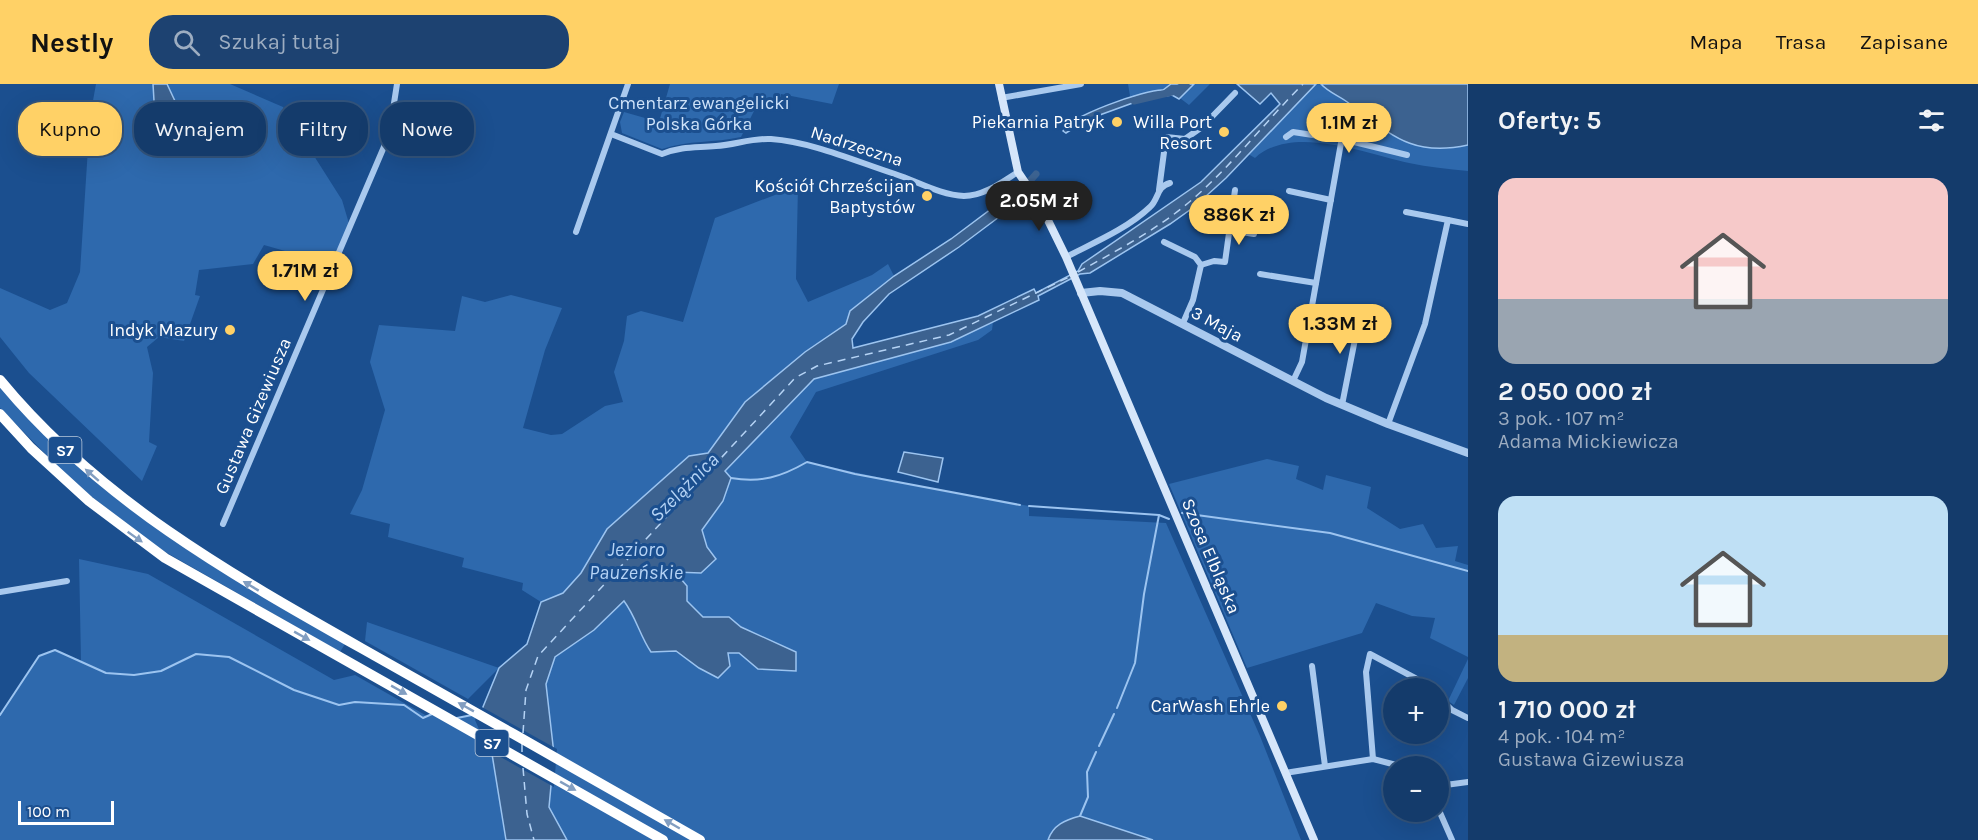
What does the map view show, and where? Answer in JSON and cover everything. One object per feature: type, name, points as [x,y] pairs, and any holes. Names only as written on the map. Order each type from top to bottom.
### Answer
[{"type":"highway","name":"S7","points":[[0,380],[76,461],[137,512],[211,561],[700,840]]},
{"type":"highway","name":"S7","points":[[0,414],[60,476],[123,528],[201,580],[663,840]]},
{"type":"main road","points":[[999,84],[1018,172]]},
{"type":"main road","name":"Szosa Elbląska","points":[[1018,172],[1041,206],[1066,259],[1314,840]]},
{"type":"street","name":"Gustawa Gizewiusza","points":[[223,524],[389,135],[397,84]]},
{"type":"street","points":[[576,232],[628,84]]},
{"type":"street","points":[[1001,98],[1081,84]]},
{"type":"street","points":[[1066,259],[1112,233],[1150,207],[1159,190],[1166,137],[1185,139],[1202,127],[1235,93]]},
{"type":"street","points":[[1286,137],[1293,132],[1407,155]]},
{"type":"street","name":"Nadrzeczna","points":[[611,134],[662,154],[683,146],[717,146],[748,140],[796,142],[897,174],[945,193],[964,196],[976,195],[995,187],[1018,172]]},
{"type":"street","points":[[1293,381],[1302,362],[1342,141]]},
{"type":"street","points":[[1159,190],[1170,183]]},
{"type":"street","points":[[1201,265],[1214,261],[1225,262],[1235,190]]},
{"type":"street","points":[[1289,191],[1331,200]]},
{"type":"street","points":[[1406,212],[1468,224]]},
{"type":"street","points":[[1388,424],[1425,324],[1448,220]]},
{"type":"street","points":[[1229,230],[1254,234]]},
{"type":"street","points":[[1164,242],[1195,257],[1201,265],[1193,300],[1183,323]]},
{"type":"street","points":[[1260,274],[1316,283]]},
{"type":"street","name":"3 Maja","points":[[1079,289],[1122,293],[1342,405],[1468,453]]},
{"type":"street","points":[[1342,405],[1361,309]]},
{"type":"street","points":[[0,592],[67,581]]},
{"type":"street","points":[[1373,759],[1366,672],[1370,654],[1415,678]]},
{"type":"street","points":[[1312,666],[1325,766]]},
{"type":"street","points":[[1449,707],[1468,718]]},
{"type":"street","points":[[1286,773],[1373,759],[1383,762]]},
{"type":"street","points":[[1449,785],[1468,782]]},
{"type":"street","points":[[1444,822],[1452,840]]},
{"type":"green space","points":[[96,84],[230,84],[278,105],[278,156],[314,156],[342,200],[350,227],[334,265],[264,245],[253,264],[199,270],[195,295],[200,296],[184,341],[159,337],[147,347],[153,373],[149,442],[157,446],[142,481],[29,373],[0,337],[0,288],[50,310],[67,303],[80,272],[87,156],[122,156],[122,102],[93,102]]},
{"type":"green space","name":"Cmentarz ewangelicki Polska Górka","points":[[670,84],[839,84],[832,104],[781,94],[781,106],[760,99],[741,137],[682,144],[662,149],[622,133],[620,122],[624,112],[659,122]]},
{"type":"green space","points":[[1128,84],[1210,84],[1189,105],[1172,92],[1131,102]]},
{"type":"green space","points":[[1300,84],[1321,84],[1383,130],[1402,140],[1445,149],[1468,145],[1468,171],[1438,168],[1350,148],[1308,142],[1288,143],[1270,148],[1255,158],[1243,151]]},
{"type":"green space","points":[[798,186],[796,279],[808,302],[872,275],[888,264],[894,276],[850,311],[846,324],[805,352],[745,402],[708,453],[689,456],[607,529],[581,573],[563,593],[541,602],[522,590],[523,583],[462,567],[464,558],[388,537],[390,524],[350,514],[362,490],[385,410],[370,362],[379,325],[455,331],[462,296],[485,302],[511,295],[562,308],[545,350],[523,428],[551,435],[562,434],[605,406],[623,402],[614,372],[624,341],[627,316],[641,311],[683,322],[715,218]]},
{"type":"green space","points":[[993,322],[992,330],[978,340],[816,392],[790,437],[807,462],[952,493],[1029,506],[1029,516],[1166,523],[1260,736],[1301,840],[567,840],[549,808],[554,754],[546,684],[555,657],[594,630],[625,601],[651,652],[676,651],[699,668],[728,653],[739,653],[758,669],[796,652],[741,627],[729,617],[703,617],[687,601],[687,586],[675,571],[707,547],[702,530],[723,501],[724,471],[814,379],[951,342]]},
{"type":"green space","points":[[0,387],[39,429],[119,500],[204,560],[345,644],[340,652],[155,546],[73,482],[0,408]]},
{"type":"green space","points":[[1267,459],[1299,466],[1296,479],[1323,490],[1326,475],[1371,487],[1367,508],[1400,529],[1423,524],[1436,548],[1458,546],[1455,561],[1468,565],[1468,657],[1430,638],[1435,618],[1412,616],[1376,603],[1362,633],[1247,668],[1169,484]]},
{"type":"green space","points":[[79,559],[148,574],[334,680],[355,675],[427,716],[433,714],[449,720],[480,714],[491,748],[506,840],[0,840],[0,715],[39,656],[55,650],[81,661]]},
{"type":"green space","points":[[367,622],[499,668],[468,699],[365,641]]},
{"type":"green space","points":[[1468,659],[1468,678],[1454,705],[1449,699]]},
{"type":"water","points":[[153,84],[167,84],[176,102],[154,102]]},
{"type":"water","points":[[1171,84],[1194,84],[1179,99],[1172,95],[1165,96],[1163,92],[1086,120],[1066,133],[1063,131],[1078,119],[1108,105],[1141,94],[1163,90]]},
{"type":"water","name":"Jezioro Pauzeńskie","points":[[1237,84],[1316,84],[1226,178],[1194,207],[1170,224],[1090,273],[1080,274],[1038,296],[1039,300],[951,342],[814,379],[725,471],[731,478],[723,501],[702,530],[707,547],[716,559],[701,573],[675,572],[687,586],[687,601],[703,617],[729,617],[741,627],[796,652],[796,671],[758,669],[739,653],[728,653],[730,666],[718,678],[699,668],[676,651],[651,652],[624,601],[594,630],[555,657],[546,684],[554,754],[549,807],[567,840],[506,840],[491,748],[478,719],[499,668],[527,644],[541,602],[563,593],[581,573],[607,529],[689,456],[708,453],[745,402],[805,352],[846,324],[850,311],[894,276],[951,239],[1019,188],[1023,195],[1003,214],[889,294],[863,322],[852,339],[853,348],[978,316],[1034,289],[1036,293],[1078,271],[1082,264],[1201,182],[1280,104],[1271,93],[1260,104]]},
{"type":"water","points":[[1321,84],[1468,84],[1468,145],[1432,148],[1405,141],[1379,126]]},
{"type":"water","points":[[904,452],[943,458],[938,482],[898,472]]},
{"type":"water","points":[[1080,816],[1153,840],[1048,840],[1053,830],[1060,824]]},
{"type":"pier","points":[[480,706],[557,749],[554,787],[488,750],[475,720]]},
{"type":"waterway","points":[[1134,101],[1172,92],[1186,84]]},
{"type":"waterway","points":[[1015,198],[1036,174]]},
{"type":"waterway","points":[[731,478],[752,480],[770,478],[807,462],[855,474],[1020,505]]},
{"type":"waterway","points":[[1029,506],[1159,515],[1169,519]]},
{"type":"waterway","points":[[1182,513],[1330,533],[1468,571]]},
{"type":"waterway","points":[[1117,708],[1135,663],[1144,594],[1159,515]]},
{"type":"waterway","points":[[0,715],[39,656],[55,650],[106,673],[134,675],[161,671],[196,654],[229,657],[294,690],[339,705],[355,702],[404,705],[423,718],[432,714]]},
{"type":"waterway","points":[[1099,746],[1114,714]]},
{"type":"waterway","points":[[457,718],[472,715]]},
{"type":"waterway","points":[[1080,816],[1088,797],[1087,772],[1096,752]]},
{"type":"ferry route","points":[[1078,272],[1153,229],[1181,209],[1223,171],[1303,84]]},
{"type":"ferry route","points":[[523,733],[526,690],[538,656],[795,378],[817,366],[949,335],[1071,276]]},
{"type":"ferry route","points":[[522,744],[522,754]]},
{"type":"ferry route","points":[[523,768],[527,814],[534,840]]},
{"type":"place","name":"Piekarnia Patryk","points":[[1117,122]]},
{"type":"place","name":"Willa Port Resort","points":[[1224,132]]},
{"type":"place","name":"Kościół Chrześcijan Baptystów","points":[[927,196]]},
{"type":"place","name":"Indyk Mazury","points":[[230,330]]},
{"type":"place","name":"CarWash Ehrle","points":[[1282,706]]},
{"type":"water label","name":"Szelążnica","points":[[684,487]]}]
